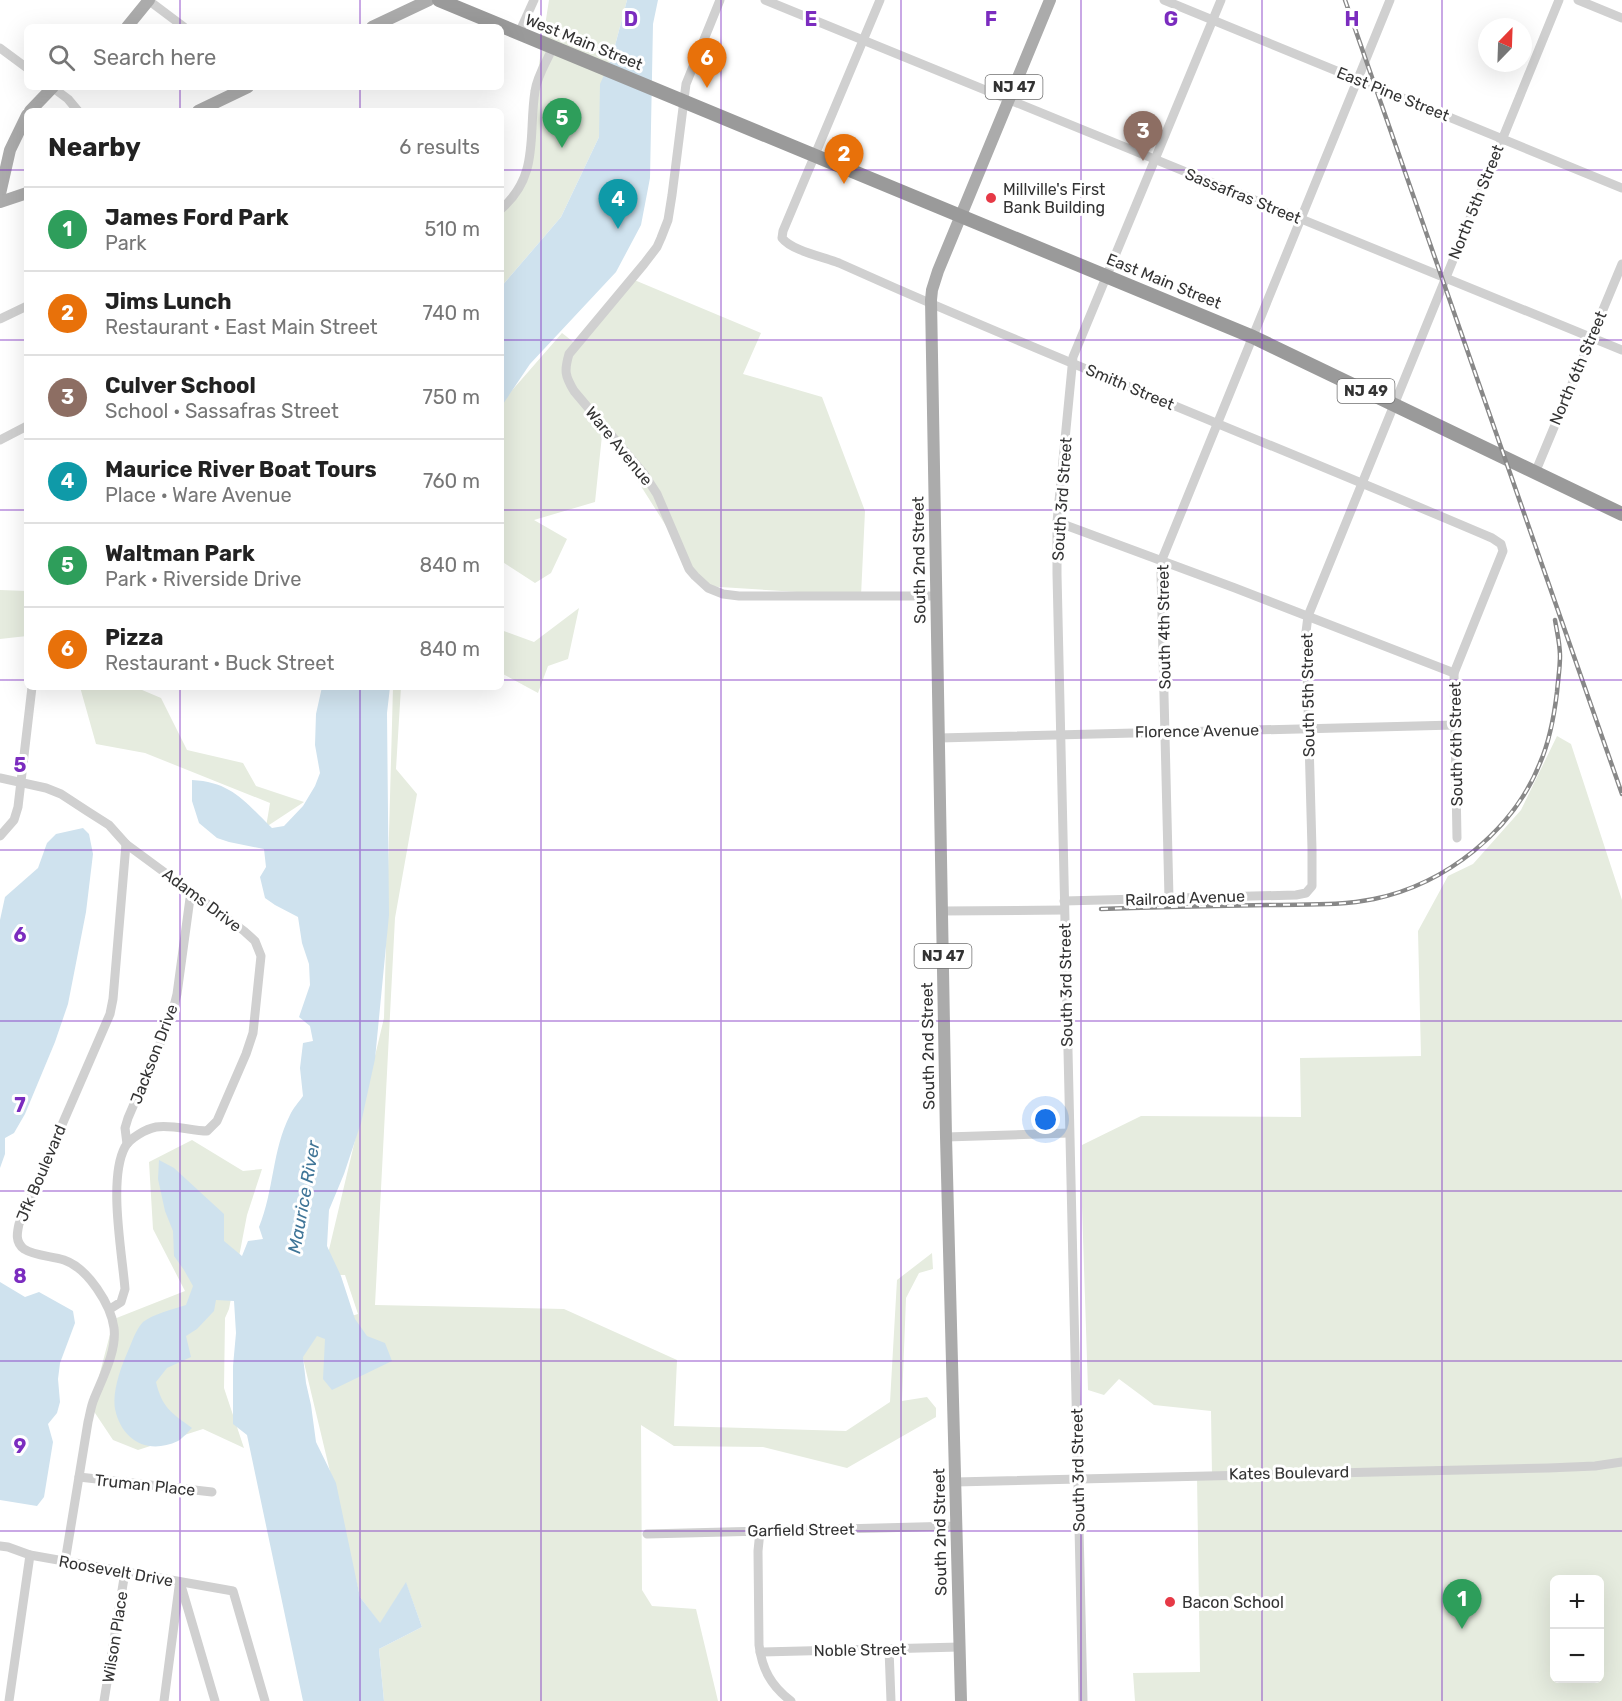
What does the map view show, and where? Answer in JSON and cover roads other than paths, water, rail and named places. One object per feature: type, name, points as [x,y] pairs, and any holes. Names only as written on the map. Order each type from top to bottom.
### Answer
[{"type":"highway","name":"West Main Street","points":[[438,0],[497,24]]},
{"type":"highway","name":"West Main Street","points":[[504,27],[684,101]]},
{"type":"highway","name":"East Main Street","points":[[684,101],[1253,337],[1622,514]]},
{"type":"main road","points":[[129,24],[148,0]]},
{"type":"main road","points":[[378,24],[429,0]]},
{"type":"main road","name":"NJ 47","points":[[962,216],[1050,0]]},
{"type":"main road","points":[[33,108],[50,90]]},
{"type":"main road","points":[[203,108],[229,91]]},
{"type":"main road","points":[[0,194],[10,150],[24,121]]},
{"type":"main road","points":[[0,202],[24,194]]},
{"type":"main road","name":"South 2nd Street","points":[[961,1701],[946,1137],[931,304],[932,290],[938,271],[962,216]]},
{"type":"street","points":[[148,0],[180,24]]},
{"type":"street","points":[[519,33],[534,0]]},
{"type":"street","name":"Ware Avenue","points":[[720,0],[689,77],[668,220],[661,238],[644,264],[569,354],[565,366],[568,381],[574,392],[644,474],[657,494],[689,569],[708,588],[723,594],[739,596],[936,596]]},
{"type":"street","name":"Sassafras Street","points":[[765,0],[1622,350]]},
{"type":"street","points":[[815,155],[880,0]]},
{"type":"street","name":"East Pine Street","points":[[1164,0],[1622,188]]},
{"type":"street","name":"South 3rd Street","points":[[1083,1701],[1057,522],[1075,352],[1221,0]]},
{"type":"street","name":"South 4th Street","points":[[1169,898],[1162,561],[1390,0]]},
{"type":"street","name":"North 5th Street","points":[[1394,404],[1559,0]]},
{"type":"street","points":[[1578,0],[1622,18]]},
{"type":"street","points":[[504,206],[524,181],[530,159],[536,84],[553,47]]},
{"type":"street","points":[[0,48],[24,66]]},
{"type":"street","points":[[57,90],[76,108]]},
{"type":"street","name":"Smith Street","points":[[815,155],[783,231],[782,238],[785,242],[1475,530]]},
{"type":"street","name":"North 6th Street","points":[[1535,473],[1622,264]]},
{"type":"street","points":[[0,320],[24,308]]},
{"type":"street","name":"South 5th Street","points":[[1306,893],[1312,886],[1306,632],[1308,616],[1394,404]]},
{"type":"street","points":[[0,440],[24,428]]},
{"type":"street","points":[[1057,522],[1454,673]]},
{"type":"street","name":"South 6th Street","points":[[1457,838],[1454,673],[1503,549],[1498,541],[1475,530]]},
{"type":"street","points":[[0,836],[14,820],[18,807],[32,690]]},
{"type":"street","name":"Florence Avenue","points":[[939,738],[1455,725]]},
{"type":"street","name":"Adams Drive","points":[[0,778],[46,788],[61,794],[109,825],[126,844],[255,941],[261,956],[253,1033],[217,1121],[207,1131],[157,1127],[142,1133],[127,1144]]},
{"type":"street","name":"Jfk Boulevard","points":[[65,1562],[88,1422],[111,1354],[115,1331],[110,1309],[83,1271],[67,1260],[22,1248],[16,1237],[19,1224],[110,1014],[126,844]]},
{"type":"street","name":"Jackson Drive","points":[[127,1144],[125,1128],[128,1118],[171,1018],[177,994],[191,891]]},
{"type":"street","name":"Railroad Avenue","points":[[942,911],[1306,893]]},
{"type":"street","points":[[946,1137],[1069,1133]]},
{"type":"street","points":[[110,1309],[121,1302],[125,1289],[117,1201],[117,1175],[120,1159],[127,1144]]},
{"type":"street","name":"Kates Boulevard","points":[[955,1482],[1548,1468],[1595,1466],[1622,1462]]},
{"type":"street","name":"Truman Place","points":[[79,1477],[212,1492]]},
{"type":"street","name":"Garfield Street","points":[[647,1534],[956,1526]]},
{"type":"street","points":[[760,1531],[758,1551],[760,1652],[764,1670],[770,1681],[791,1701]]},
{"type":"street","name":"Roosevelt Drive","points":[[0,1546],[65,1562],[233,1591],[265,1701]]},
{"type":"street","points":[[9,1701],[30,1555]]},
{"type":"street","name":"Wilson Place","points":[[104,1701],[125,1572]]},
{"type":"street","points":[[164,1701],[180,1582]]},
{"type":"street","points":[[180,1582],[215,1701]]},
{"type":"street","name":"Noble Street","points":[[760,1652],[960,1647]]},
{"type":"street","points":[[889,1649],[891,1701]]},
{"type":"water","points":[[627,0],[658,0],[653,24],[650,178],[641,225],[616,272],[530,364],[504,403],[504,284],[561,217],[599,137],[600,84],[612,57]]},
{"type":"water","name":"Maurice River","points":[[321,690],[390,690],[387,713],[389,915],[375,1059],[361,1123],[329,1210],[327,1246],[341,1276],[355,1319],[367,1336],[385,1343],[392,1361],[332,1390],[323,1379],[325,1339],[317,1336],[303,1357],[316,1442],[336,1483],[360,1597],[380,1623],[406,1582],[422,1627],[379,1649],[384,1701],[303,1701],[247,1435],[233,1424],[233,1366],[236,1333],[234,1301],[216,1300],[214,1311],[197,1329],[186,1336],[191,1357],[167,1368],[156,1382],[165,1404],[173,1414],[192,1428],[182,1438],[167,1445],[156,1446],[138,1442],[130,1437],[118,1420],[114,1402],[120,1372],[134,1336],[143,1322],[186,1305],[193,1286],[174,1256],[173,1231],[165,1211],[158,1179],[159,1160],[174,1168],[224,1214],[224,1241],[242,1256],[248,1241],[263,1239],[259,1227],[268,1199],[280,1142],[291,1112],[303,1096],[300,1068],[303,1043],[313,1041],[310,1026],[299,1017],[310,985],[309,964],[302,943],[298,917],[265,898],[260,877],[266,867],[264,849],[217,838],[199,823],[192,801],[192,780],[228,789],[272,828],[284,826],[303,806],[320,773],[315,745],[316,714]]},
{"type":"water","points":[[83,828],[89,834],[93,854],[86,912],[68,1004],[25,1114],[14,1133],[5,1138],[5,1154],[0,1168],[0,920],[5,897],[38,868],[47,843],[56,834]]},
{"type":"water","points":[[0,1282],[25,1297],[39,1292],[73,1311],[75,1323],[60,1363],[58,1379],[60,1402],[57,1413],[48,1424],[53,1442],[44,1497],[37,1506],[0,1500]]},
{"type":"railway","points":[[1345,0],[1622,794]]},
{"type":"railway","points":[[1101,909],[1348,903],[1401,892],[1451,867],[1474,851],[1513,811],[1540,763],[1551,728],[1557,692],[1560,656],[1555,620]]},
{"type":"place","name":"Pizza","points":[[707,88]]},
{"type":"place","name":"Waltman Park","points":[[562,148]]},
{"type":"place","name":"Culver School","points":[[1143,161]]},
{"type":"place","name":"Jims Lunch","points":[[844,184]]},
{"type":"place","name":"Millville's First Bank Building","points":[[991,198]]},
{"type":"place","name":"Maurice River Boat Tours","points":[[618,229]]},
{"type":"place","name":"Bacon School","points":[[1170,1602]]},
{"type":"place","name":"James Ford Park","points":[[1462,1629]]}]
